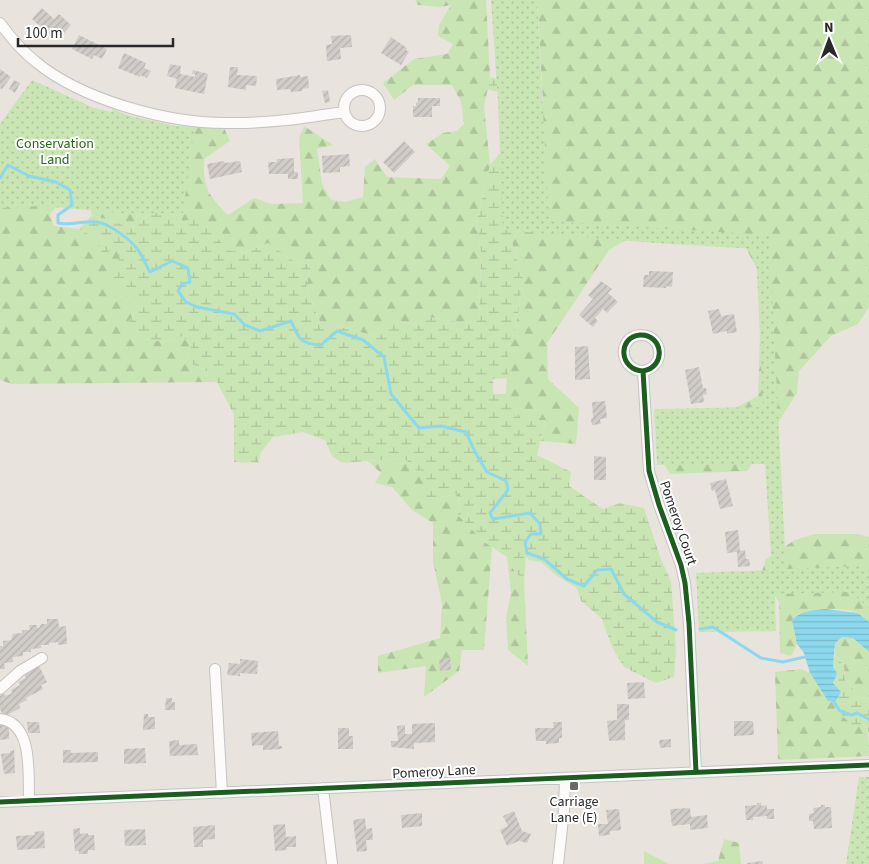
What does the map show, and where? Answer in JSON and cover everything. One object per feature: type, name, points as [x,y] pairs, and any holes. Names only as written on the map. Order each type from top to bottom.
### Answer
[{"type":"street","points":[[0,23],[23,51],[45,69],[90,93],[144,111],[193,121],[224,123],[283,121],[344,112]]},
{"type":"street","name":"Pomeroy Court","points":[[643,371],[649,471],[681,565],[685,583],[689,623],[696,772]]},
{"type":"street","points":[[0,689],[20,671],[42,658]]},
{"type":"street","points":[[215,669],[222,793]]},
{"type":"street","points":[[0,719],[16,725],[27,748],[29,801]]},
{"type":"street","name":"Pomeroy Lane","points":[[0,802],[869,765]]},
{"type":"street","points":[[558,864],[564,810],[565,778]]},
{"type":"street","points":[[323,788],[332,864]]},
{"type":"green space","points":[[415,0],[486,0],[490,77],[484,107],[490,165],[477,219],[481,254],[479,320],[462,323],[429,317],[424,326],[394,321],[379,337],[320,322],[306,288],[311,265],[292,260],[268,243],[246,253],[228,250],[199,219],[183,221],[159,205],[133,228],[92,215],[88,199],[114,134],[112,109],[154,125],[224,128],[230,141],[204,159],[204,169],[206,184],[211,196],[228,215],[254,198],[272,204],[303,203],[299,138],[304,126],[333,145],[317,149],[322,184],[331,200],[345,202],[363,197],[365,167],[375,159],[387,177],[441,179],[450,166],[426,144],[443,133],[457,131],[464,124],[461,102],[452,85],[413,85],[394,100],[383,83],[414,59],[447,54],[453,44],[438,36],[439,25],[451,5],[440,7],[418,5]]},
{"type":"green space","points":[[491,0],[537,0],[549,221],[769,235],[786,569],[859,566],[869,575],[869,608],[851,592],[775,594],[776,631],[699,632],[696,573],[772,570],[765,464],[657,465],[654,409],[763,407],[756,249],[655,243],[503,230],[498,102]]},
{"type":"green space","points":[[537,0],[869,0],[869,307],[858,324],[831,336],[799,371],[797,393],[747,471],[670,474],[660,457],[715,418],[758,396],[762,279],[744,244],[631,237],[609,250],[547,343],[548,379],[579,408],[576,444],[541,441],[546,421],[522,420],[506,394],[508,346],[516,327],[523,279],[512,243],[522,221],[543,101]]},
{"type":"green space","points":[[490,77],[516,84],[522,221],[512,243],[523,279],[516,327],[508,346],[508,378],[493,379],[493,394],[506,394],[522,420],[546,420],[537,455],[571,472],[569,486],[603,509],[620,503],[644,508],[660,557],[671,581],[676,649],[674,677],[656,683],[624,667],[612,647],[602,619],[581,601],[577,588],[557,576],[541,562],[529,560],[526,557],[524,581],[515,572],[507,557],[483,541],[458,515],[460,493],[423,502],[422,495],[432,486],[404,458],[342,463],[332,456],[325,440],[303,432],[273,437],[261,452],[258,463],[234,462],[234,415],[213,374],[185,361],[191,347],[183,336],[167,342],[144,339],[129,321],[140,305],[108,282],[119,269],[118,247],[101,255],[98,239],[79,229],[92,215],[133,228],[159,205],[183,221],[199,218],[228,250],[246,253],[268,243],[292,260],[311,265],[306,288],[320,322],[379,337],[393,321],[423,326],[429,317],[462,323],[479,320],[481,254],[477,219],[490,165],[502,151],[501,93],[487,89]]},
{"type":"green space","name":"Conservation Land","points":[[32,80],[94,108],[194,130],[183,213],[121,213],[41,206],[0,208],[0,124]]},
{"type":"green space","points":[[0,196],[64,198],[50,214],[54,226],[79,229],[118,247],[123,293],[140,305],[129,321],[144,339],[167,342],[183,336],[191,347],[185,361],[213,374],[217,382],[12,384],[0,380]]},
{"type":"green space","points":[[404,458],[433,486],[423,502],[460,493],[458,515],[483,541],[492,547],[484,650],[462,650],[459,671],[424,697],[426,666],[378,673],[378,656],[440,638],[442,604],[433,561],[433,523],[412,510],[392,487],[375,483],[381,473],[368,461]]},
{"type":"green space","points":[[815,534],[858,534],[869,537],[869,622],[856,612],[841,609],[814,610],[798,616],[792,620],[797,644],[791,656],[780,653],[779,602],[761,575],[766,559],[795,540]]},
{"type":"green space","points":[[507,557],[515,572],[524,581],[528,666],[508,650],[506,617],[511,593]]},
{"type":"green space","points":[[842,637],[853,638],[869,652],[869,699],[860,697],[845,680],[844,666],[835,654],[835,642]]},
{"type":"green space","points":[[835,654],[844,666],[845,680],[860,697],[869,699],[869,733],[864,724],[852,725],[835,709],[836,701],[841,692],[833,683],[837,674],[833,666]]},
{"type":"green space","points":[[801,669],[810,673],[828,701],[836,701],[835,709],[864,725],[868,736],[869,756],[778,760],[775,672]]},
{"type":"green space","points":[[859,777],[869,777],[869,864],[846,864]]},
{"type":"green space","points":[[724,839],[739,843],[741,864],[701,864],[718,861]]},
{"type":"green space","points":[[644,851],[669,864],[644,864]]},
{"type":"water","points":[[825,609],[858,613],[869,622],[869,652],[853,638],[842,637],[835,643],[833,666],[837,674],[833,683],[841,692],[836,701],[828,701],[810,673],[804,653],[797,644],[792,620],[803,613]]},
{"type":"building","points":[[42,8],[54,19],[59,14],[71,25],[58,38],[52,33],[50,35],[32,19]]},
{"type":"building","points":[[79,35],[107,49],[102,59],[94,55],[92,59],[72,49]]},
{"type":"building","points":[[351,35],[352,47],[340,48],[341,59],[327,61],[326,45],[332,44],[331,36]]},
{"type":"building","points":[[391,37],[407,48],[406,50],[409,52],[401,65],[381,53]]},
{"type":"building","points":[[124,53],[146,63],[144,68],[151,71],[147,78],[118,68]]},
{"type":"building","points":[[170,64],[181,66],[180,74],[195,77],[195,74],[192,74],[193,70],[208,74],[204,94],[175,88],[177,79],[167,76]]},
{"type":"building","points":[[230,67],[238,67],[237,75],[257,76],[256,86],[246,85],[246,90],[228,87]]},
{"type":"building","points":[[0,69],[11,77],[2,89],[0,88]]},
{"type":"building","points":[[300,75],[300,77],[308,76],[309,88],[291,92],[290,89],[277,90],[276,79]]},
{"type":"building","points":[[14,80],[20,83],[15,93],[9,89]]},
{"type":"building","points":[[328,90],[330,102],[325,103],[322,91]]},
{"type":"building","points":[[418,98],[440,98],[440,106],[432,106],[432,117],[413,117],[413,106],[416,106]]},
{"type":"building","points":[[404,141],[415,152],[394,173],[383,162]]},
{"type":"building","points":[[349,154],[350,166],[340,167],[340,172],[323,173],[322,156]]},
{"type":"building","points":[[294,158],[294,172],[298,172],[298,179],[288,179],[288,174],[269,174],[268,162],[277,162],[277,159]]},
{"type":"building","points":[[224,161],[225,163],[240,161],[242,172],[210,179],[207,164]]},
{"type":"building","points":[[649,271],[673,272],[672,287],[643,287],[644,275],[649,275]]},
{"type":"building","points":[[601,281],[612,289],[608,293],[618,302],[607,313],[603,309],[595,318],[598,321],[593,327],[579,315],[593,299],[588,295]]},
{"type":"building","points":[[719,309],[721,316],[734,314],[737,332],[727,334],[727,331],[713,334],[708,311]]},
{"type":"building","points":[[588,346],[590,379],[575,380],[575,347]]},
{"type":"building","points":[[699,367],[703,388],[706,388],[707,394],[703,395],[704,402],[691,404],[685,370]]},
{"type":"building","points":[[605,401],[607,418],[600,419],[601,424],[592,425],[592,402]]},
{"type":"building","points":[[594,456],[606,457],[606,480],[594,480]]},
{"type":"building","points":[[726,479],[733,506],[720,509],[715,490],[712,491],[710,483]]},
{"type":"building","points":[[738,530],[740,551],[745,550],[746,559],[749,559],[750,566],[738,567],[737,552],[727,553],[725,532]]},
{"type":"building","points":[[47,619],[58,619],[59,627],[66,626],[67,644],[58,645],[58,642],[41,645],[41,648],[31,649],[31,652],[23,652],[23,656],[13,657],[13,662],[4,663],[5,669],[0,669],[0,646],[3,646],[3,641],[11,640],[13,634],[22,633],[22,630],[30,630],[29,625],[37,625],[37,628],[39,628],[41,624],[47,624]]},
{"type":"building","points":[[450,658],[451,670],[440,671],[439,659]]},
{"type":"building","points":[[240,659],[258,661],[257,674],[240,673],[240,676],[227,675],[229,663],[240,664]]},
{"type":"building","points":[[39,666],[47,682],[41,685],[43,689],[26,698],[27,700],[19,704],[20,708],[4,717],[0,709],[0,696],[12,693],[11,690],[20,685],[18,682],[26,678],[24,674]]},
{"type":"building","points":[[644,682],[645,698],[628,699],[627,683]]},
{"type":"building","points":[[166,698],[172,698],[172,702],[175,702],[175,710],[165,710]]},
{"type":"building","points":[[617,704],[629,704],[629,720],[625,720],[625,740],[609,741],[607,721],[617,720]]},
{"type":"building","points":[[144,714],[148,714],[148,717],[155,717],[155,729],[143,730]]},
{"type":"building","points":[[734,721],[753,721],[754,735],[734,736]]},
{"type":"building","points":[[27,722],[39,722],[40,733],[28,733]]},
{"type":"building","points":[[553,722],[562,722],[562,738],[559,738],[559,743],[546,744],[546,741],[536,741],[535,728],[554,728]]},
{"type":"building","points":[[435,723],[435,742],[414,743],[414,749],[391,747],[391,741],[398,741],[397,726],[405,725],[405,734],[412,734],[412,724]]},
{"type":"building","points":[[0,724],[9,724],[9,739],[0,740]]},
{"type":"building","points":[[338,728],[349,728],[349,736],[353,736],[353,749],[338,749]]},
{"type":"building","points":[[278,731],[279,746],[282,746],[282,749],[263,750],[263,745],[252,746],[251,733]]},
{"type":"building","points":[[671,739],[671,747],[660,748],[659,740]]},
{"type":"building","points":[[179,740],[179,745],[197,744],[198,755],[170,756],[169,741]]},
{"type":"building","points":[[145,748],[146,763],[124,764],[124,749]]},
{"type":"building","points":[[14,750],[15,773],[4,774],[1,754],[10,753],[10,751]]},
{"type":"building","points":[[63,750],[71,750],[71,753],[98,752],[98,762],[63,763]]},
{"type":"building","points":[[757,803],[761,803],[761,806],[767,805],[767,809],[774,809],[774,819],[767,819],[767,816],[753,817],[753,820],[746,820],[745,806],[757,805]]},
{"type":"building","points":[[821,805],[831,807],[832,828],[814,829],[813,821],[809,821],[809,814],[814,813],[813,808],[821,807]]},
{"type":"building","points":[[690,808],[691,817],[707,815],[708,828],[690,830],[690,824],[672,826],[670,809]]},
{"type":"building","points":[[619,809],[621,830],[610,831],[610,835],[599,836],[598,824],[608,824],[606,810]]},
{"type":"building","points":[[514,811],[522,831],[531,834],[527,843],[519,841],[507,846],[500,830],[508,826],[503,816]]},
{"type":"building","points":[[422,813],[422,826],[402,828],[401,815]]},
{"type":"building","points":[[365,818],[366,829],[372,828],[373,840],[366,840],[367,851],[357,852],[353,820]]},
{"type":"building","points":[[285,824],[286,837],[296,836],[296,847],[286,847],[287,850],[275,851],[273,825]]},
{"type":"building","points":[[215,825],[215,839],[203,840],[203,847],[194,847],[193,827]]},
{"type":"building","points":[[80,828],[80,834],[88,833],[88,835],[94,835],[95,850],[88,850],[88,854],[79,854],[79,851],[75,851],[73,829]]},
{"type":"building","points":[[145,829],[146,845],[125,846],[124,830]]},
{"type":"building","points":[[44,831],[45,848],[17,850],[16,836],[35,835],[34,832]]},
{"type":"building","points":[[762,861],[763,864],[747,864],[747,863]]},
{"type":"waterway","points":[[0,178],[8,165],[29,176],[56,182],[70,190],[72,205],[58,215],[58,223],[97,222],[108,226],[120,233],[139,251],[150,272],[172,261],[188,268],[190,282],[182,284],[178,291],[186,302],[197,307],[234,314],[245,325],[260,331],[291,321],[298,336],[304,342],[309,343],[321,345],[337,331],[363,340],[384,357],[391,394],[419,428],[441,426],[466,432],[487,472],[506,481],[508,490],[490,513],[493,519],[530,513],[540,524],[541,534],[531,534],[525,542],[527,553],[544,559],[567,579],[584,586],[597,570],[611,569],[624,594],[657,622],[676,630]]},
{"type":"waterway","points":[[700,629],[713,627],[761,658],[783,662],[809,656]]},
{"type":"waterway","points":[[832,699],[840,711],[852,715],[857,713],[869,720]]},
{"type":"cycle path","points":[[643,371],[629,365],[625,360],[624,353],[627,341],[640,335],[648,336],[654,340],[659,351],[659,358],[656,364],[643,371],[649,471],[681,565],[685,583],[689,623],[696,772]]},
{"type":"cycle path","points":[[0,802],[869,765]]},
{"type":"place","name":"Carriage Lane (E)","points":[[574,786]]}]
